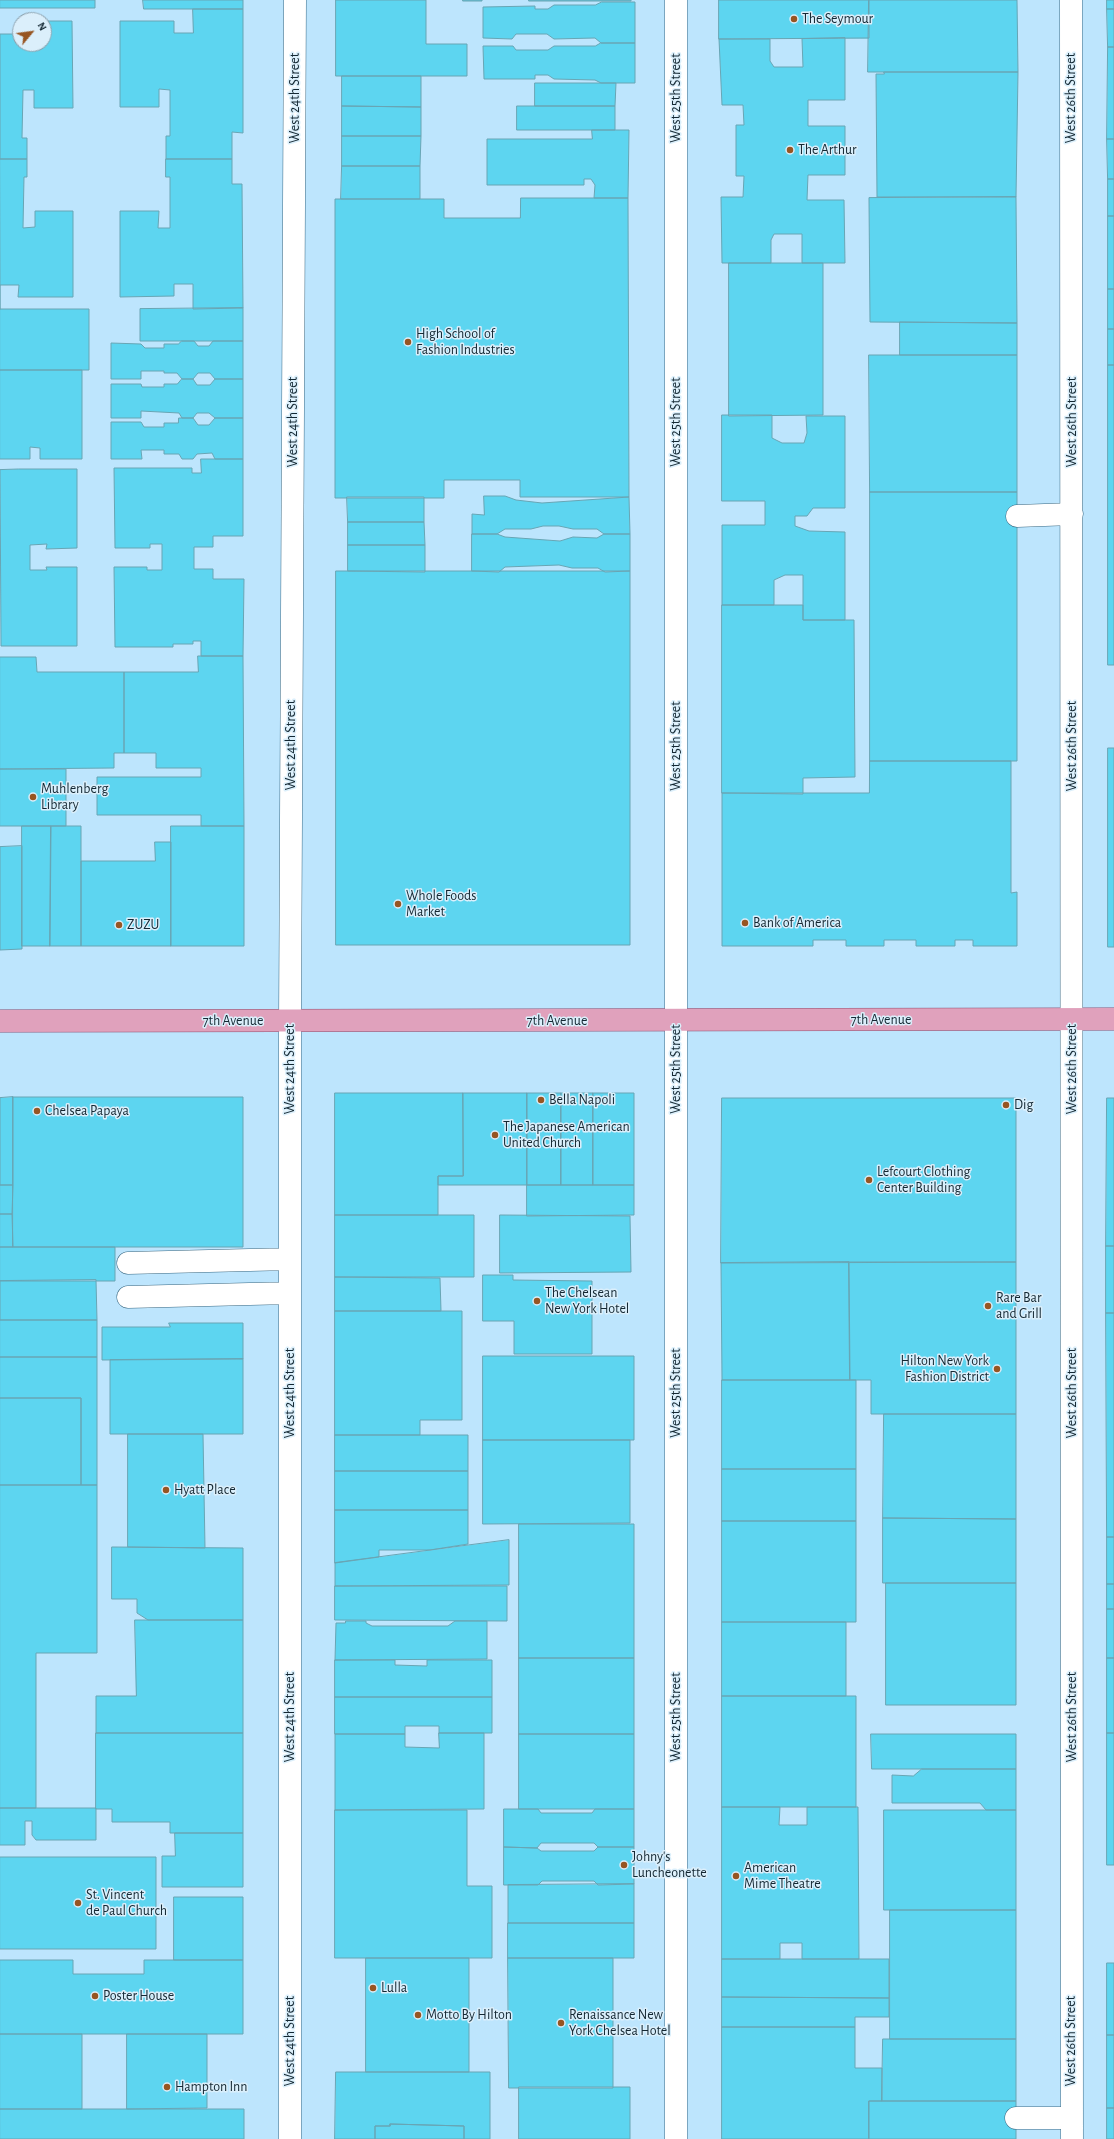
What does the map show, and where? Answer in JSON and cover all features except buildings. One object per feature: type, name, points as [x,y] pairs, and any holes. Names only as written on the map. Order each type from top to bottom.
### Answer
[{"type":"main road","name":"7th Avenue","points":[[0,1021],[676,1021],[1114,1019]]},
{"type":"street","name":"West 24th Street","points":[[290,2139],[290,1021],[295,0]]},
{"type":"street","name":"West 25th Street","points":[[676,0],[676,2139]]},
{"type":"street","name":"West 26th Street","points":[[1071,0],[1072,2129]]},
{"type":"street","points":[[1017,516],[1072,514]]},
{"type":"street","points":[[128,1263],[290,1260]]},
{"type":"street","points":[[128,1298],[290,1293]]},
{"type":"street","points":[[1016,2118],[1072,2129]]},
{"type":"place","name":"The Seymour","points":[[794,19]]},
{"type":"place","name":"The Arthur","points":[[790,150]]},
{"type":"place","name":"High School of Fashion Industries","points":[[408,342]]},
{"type":"place","name":"Muhlenberg Library","points":[[33,797]]},
{"type":"place","name":"Whole Foods Market","points":[[398,904]]},
{"type":"place","name":"Bank of America","points":[[745,923]]},
{"type":"place","name":"ZUZU","points":[[119,925]]},
{"type":"place","name":"Bella Napoli","points":[[541,1100]]},
{"type":"place","name":"Dig","points":[[1006,1105]]},
{"type":"place","name":"Chelsea Papaya","points":[[37,1111]]},
{"type":"place","name":"The Japanese American United Church","points":[[495,1135]]},
{"type":"place","name":"Lefcourt Clothing Center Building","points":[[869,1180]]},
{"type":"place","name":"The Chelsean New York Hotel","points":[[537,1301]]},
{"type":"place","name":"Rare Bar and Grill","points":[[988,1306]]},
{"type":"place","name":"Hilton New York Fashion District","points":[[997,1369]]},
{"type":"place","name":"Hyatt Place","points":[[166,1490]]},
{"type":"place","name":"Johny's Luncheonette","points":[[624,1865]]},
{"type":"place","name":"American Mime Theatre","points":[[736,1876]]},
{"type":"place","name":"St. Vincent de Paul Church","points":[[78,1903]]},
{"type":"place","name":"Lulla","points":[[373,1988]]},
{"type":"place","name":"Poster House","points":[[95,1996]]},
{"type":"place","name":"Motto By Hilton","points":[[418,2015]]},
{"type":"place","name":"Renaissance New York Chelsea Hotel","points":[[561,2023]]},
{"type":"place","name":"Hampton Inn","points":[[167,2087]]}]
